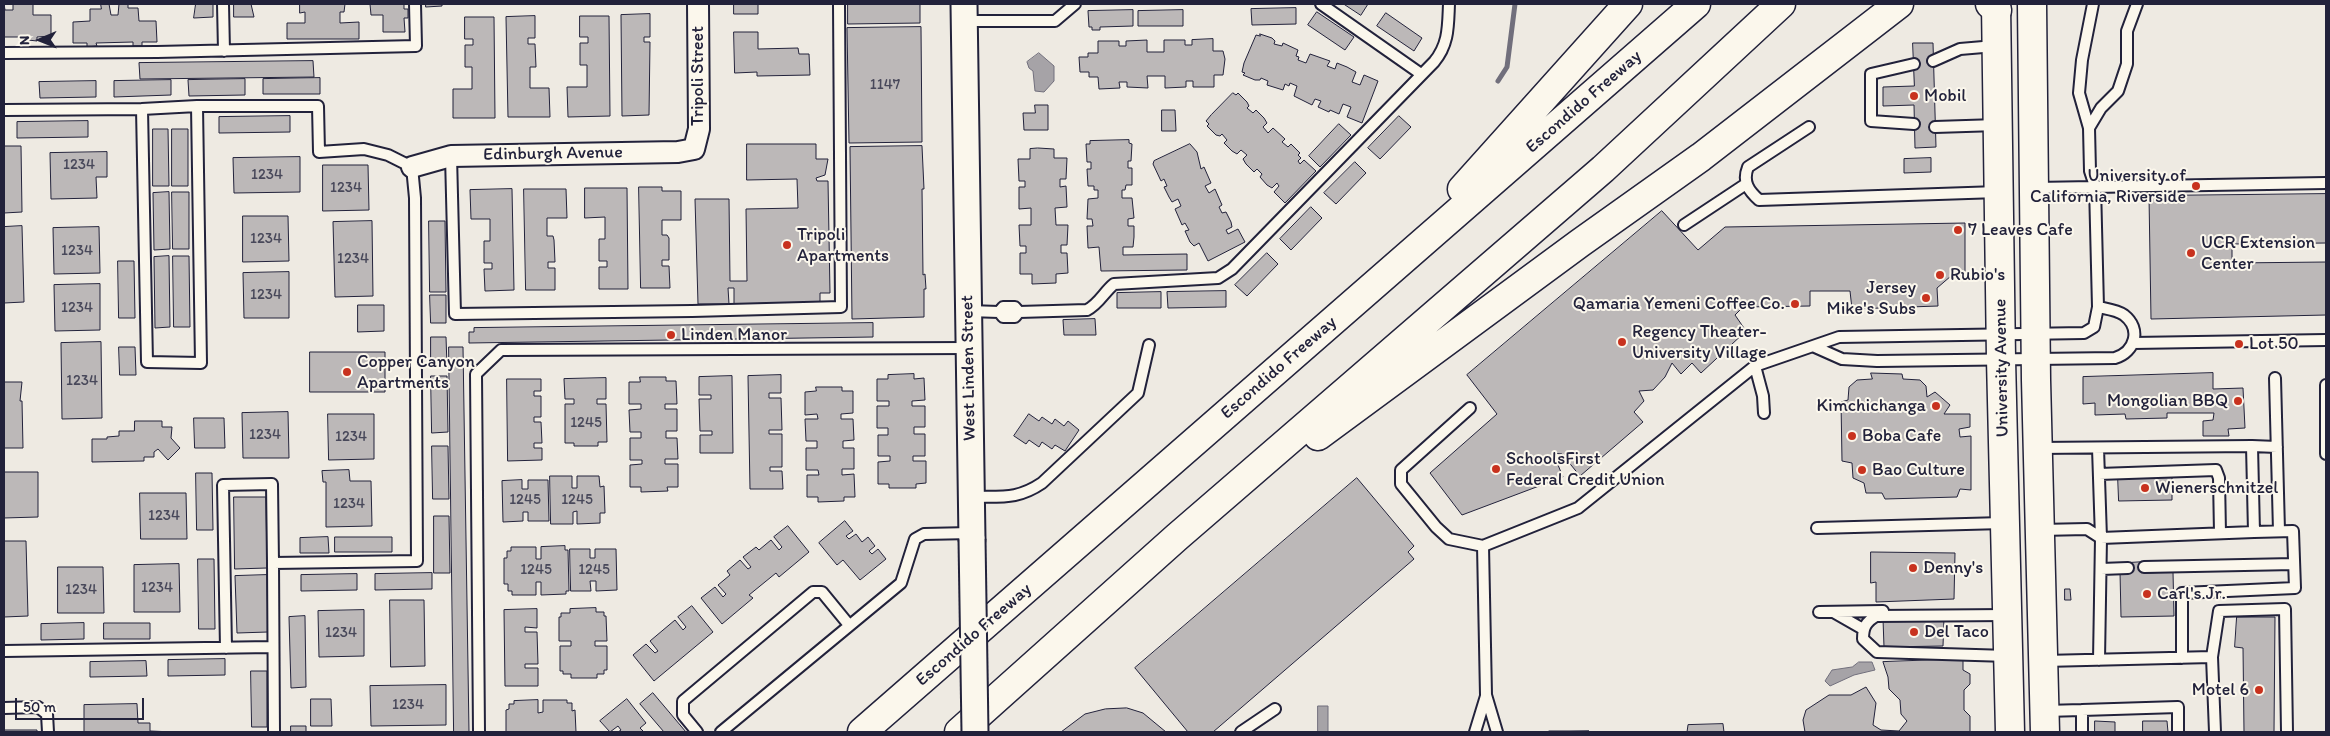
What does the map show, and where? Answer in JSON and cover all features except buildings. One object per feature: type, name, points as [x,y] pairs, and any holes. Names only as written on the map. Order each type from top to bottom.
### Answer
[{"type":"main road","points":[[1384,277],[1628,4]]},
{"type":"main road","name":"Escondido Freeway","points":[[862,732],[1696,4]]},
{"type":"main road","points":[[959,732],[1177,538],[1603,169],[1782,4]]},
{"type":"main road","points":[[1177,538],[1701,157],[1899,4]]},
{"type":"main road","name":"University Avenue","points":[[2032,4],[2037,448],[2045,722]]},
{"type":"main road","name":"University Avenue","points":[[1994,6],[1997,46],[2001,347],[2010,732]]},
{"type":"street","name":"Tripoli Street","points":[[694,149],[699,128],[698,4]]},
{"type":"street","name":"West Linden Street","points":[[964,13],[974,732]]},
{"type":"street","name":"Edinburgh Avenue","points":[[412,167],[451,156],[678,152],[694,149]]},
{"type":"lane","points":[[223,4],[224,51]]},
{"type":"lane","points":[[4,53],[224,51],[416,46],[415,4]]},
{"type":"lane","points":[[451,156],[455,314],[692,312],[841,307],[839,4]]},
{"type":"lane","points":[[964,13],[1055,21],[1075,4]]},
{"type":"lane","points":[[1321,4],[1421,74]]},
{"type":"lane","points":[[968,311],[999,312],[1003,308],[1015,307],[1019,312],[1087,310],[1094,306],[1107,289],[1114,284],[1218,278],[1238,262],[1443,52],[1447,38],[1449,4]]},
{"type":"lane","points":[[1470,408],[1401,470],[1401,484],[1436,528],[1450,539],[1483,546],[1578,508],[1755,366],[1815,347],[1839,337],[2001,347],[2036,346],[2090,331],[2096,322],[2098,307],[2095,186],[2090,172],[2089,128],[2081,106],[2080,79],[2093,4]]},
{"type":"lane","points":[[2089,128],[2101,108],[2118,91],[2126,64],[2127,31],[2137,4]]},
{"type":"lane","points":[[1933,60],[1960,49],[1997,46]]},
{"type":"lane","points":[[1914,64],[1871,74],[1871,121],[1914,124]]},
{"type":"lane","points":[[142,109],[147,362],[201,363],[197,106]]},
{"type":"lane","points":[[4,110],[142,109],[197,106],[318,106],[319,152],[364,149],[388,155],[412,167],[415,198],[417,562],[273,563]]},
{"type":"lane","points":[[1935,126],[1998,125]]},
{"type":"lane","points":[[1809,127],[1748,168],[1746,184],[1750,192],[1759,200],[1999,192]]},
{"type":"lane","points":[[2034,188],[2326,183]]},
{"type":"lane","points":[[1684,225],[1746,184]]},
{"type":"lane","points":[[1815,347],[1842,359],[1877,361],[2001,347],[2036,346],[2115,358],[2128,352],[2133,343],[2135,333],[2131,323],[2118,312],[2098,307]]},
{"type":"lane","points":[[2133,343],[2326,340]]},
{"type":"lane","points":[[971,497],[1020,495],[1027,493],[1042,483],[1138,393],[1149,345]]},
{"type":"lane","points":[[479,732],[476,374],[501,350],[968,348]]},
{"type":"lane","points":[[1755,366],[1763,396],[1764,413]]},
{"type":"lane","points":[[2275,378],[2279,531]]},
{"type":"lane","points":[[2326,385],[2326,454]]},
{"type":"lane","points":[[2252,446],[2254,532]]},
{"type":"lane","points":[[2037,448],[2277,446]]},
{"type":"lane","points":[[2098,448],[2101,538],[2100,660]]},
{"type":"lane","points":[[2099,474],[2216,470],[2219,478],[2220,533]]},
{"type":"lane","points":[[226,648],[223,485],[272,484],[274,732]]},
{"type":"lane","points":[[1817,528],[2005,523]]},
{"type":"lane","points":[[2040,530],[2087,530],[2101,538],[2293,531],[2295,588],[2182,593],[2182,658]]},
{"type":"lane","points":[[721,732],[901,582],[915,539],[924,534],[971,536]]},
{"type":"lane","points":[[1483,546],[1486,695],[1497,732]]},
{"type":"lane","points":[[2144,567],[2294,564]]},
{"type":"lane","points":[[2101,569],[2128,568]]},
{"type":"lane","points":[[697,732],[683,715],[683,701],[813,592],[822,592],[849,625]]},
{"type":"lane","points":[[2214,732],[2212,657],[2219,611],[2284,609],[2287,732]]},
{"type":"lane","points":[[1819,612],[2007,613]]},
{"type":"lane","points":[[1832,612],[1863,629]]},
{"type":"lane","points":[[2007,613],[1876,616],[1868,620],[1863,629],[1863,639],[1877,652],[2009,656]]},
{"type":"lane","points":[[4,651],[272,647]]},
{"type":"lane","points":[[2044,662],[2212,657]]},
{"type":"lane","points":[[1475,732],[1486,695]]},
{"type":"lane","points":[[4,708],[38,707],[47,714],[48,732]]},
{"type":"lane","points":[[2045,722],[2082,710],[2178,707],[2178,732]]},
{"type":"lane","points":[[1241,732],[1275,710]]},
{"type":"lane","points":[[2082,710],[2082,732]]},
{"type":"shaded area","points":[[1039,53],[1054,66],[1054,81],[1044,92],[1035,91],[1033,71],[1029,68],[1027,62]]},
{"type":"shaded area","points":[[1859,662],[1872,662],[1875,670],[1854,675],[1830,686],[1825,681],[1832,670],[1852,667]]},
{"type":"shaded area","points":[[1318,706],[1328,706],[1328,732],[1318,732]]},
{"type":"waterway","points":[[1498,81],[1507,67],[1515,4]]},
{"type":"place","name":"Mobil","points":[[1914,96]]},
{"type":"place","name":"University of California, Riverside","points":[[2196,186]]},
{"type":"place","name":"7 Leaves Cafe","points":[[1958,230]]},
{"type":"place","name":"Tripoli Apartments","points":[[787,245]]},
{"type":"place","name":"UCR Extension Center","points":[[2191,253]]},
{"type":"place","name":"Rubio's","points":[[1940,275]]},
{"type":"place","name":"Jersey Mike's Subs","points":[[1926,298]]},
{"type":"place","name":"Qamaria Yemeni Coffee Co.","points":[[1795,304]]},
{"type":"place","name":"Linden Manor","points":[[671,335]]},
{"type":"place","name":"Regency Theater- University Village","points":[[1622,342]]},
{"type":"place","name":"Lot 50","points":[[2239,344]]},
{"type":"place","name":"Copper Canyon Apartments","points":[[347,372]]},
{"type":"place","name":"Mongolian BBQ","points":[[2238,401]]},
{"type":"place","name":"Kimchichanga","points":[[1936,406]]},
{"type":"place","name":"Boba Cafe","points":[[1852,436]]},
{"type":"place","name":"SchoolsFirst Federal Credit Union","points":[[1496,469]]},
{"type":"place","name":"Bao Culture","points":[[1862,470]]},
{"type":"place","name":"Wienerschnitzel","points":[[2145,488]]},
{"type":"place","name":"Denny's","points":[[1913,568]]},
{"type":"place","name":"Carl's Jr.","points":[[2147,594]]},
{"type":"place","name":"Del Taco","points":[[1914,632]]},
{"type":"place","name":"Motel 6","points":[[2259,690]]}]
